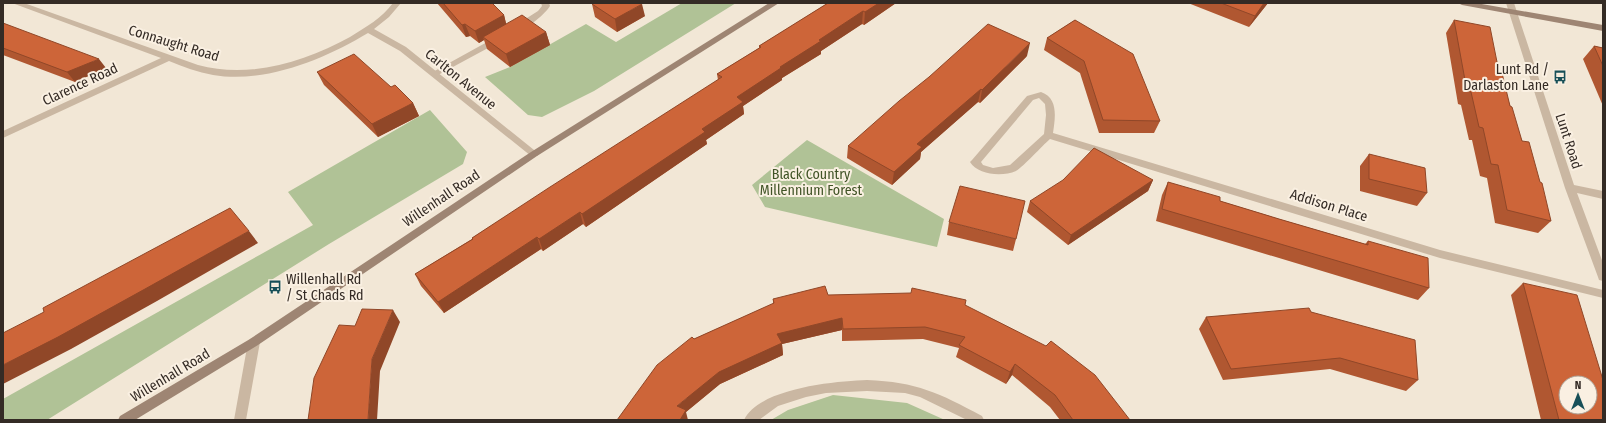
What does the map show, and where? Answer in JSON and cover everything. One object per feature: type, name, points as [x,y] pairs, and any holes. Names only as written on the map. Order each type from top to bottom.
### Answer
[{"type":"main road","name":"Willenhall Road","points":[[124,420],[254,342],[534,154],[775,3]]},
{"type":"main road","points":[[1462,3],[1603,28]]},
{"type":"street","name":"Connaught Road","points":[[16,3],[169,58],[214,72],[248,72],[292,65],[315,57],[335,49],[369,30],[391,13],[397,3]]},
{"type":"street","points":[[435,73],[534,18],[544,9],[545,3]]},
{"type":"street","name":"Lunt Road","points":[[1510,3],[1570,188],[1603,276]]},
{"type":"street","name":"Carlton Avenue","points":[[369,30],[403,49],[435,73],[534,154]]},
{"type":"street","name":"Clarence Road","points":[[3,135],[169,58]]},
{"type":"street","points":[[1041,95],[1049,103],[1051,115],[1048,134],[1013,168],[993,171],[980,167],[975,162],[1030,98],[1041,95]]},
{"type":"street","name":"Addison Place","points":[[1048,134],[1440,254],[1603,294]]},
{"type":"street","points":[[1570,188],[1603,195]]},
{"type":"street","points":[[240,420],[254,342]]},
{"type":"street","points":[[750,420],[773,402],[808,391],[850,386],[895,388],[919,392],[942,401],[978,420]]},
{"type":"green space","points":[[682,3],[736,3],[594,91],[542,117],[528,115],[485,77],[510,67],[586,24],[616,42]]},
{"type":"green space","points":[[430,110],[467,152],[463,164],[329,244],[47,420],[3,420],[3,399],[313,225],[288,192]]},
{"type":"green space","name":"Black Country Millennium Forest","points":[[807,140],[944,219],[937,247],[765,207],[752,185]]},
{"type":"green space","points":[[833,395],[907,403],[945,420],[771,420],[788,410]]},
{"type":"building","points":[[443,3],[492,3],[504,15],[475,31],[465,24],[462,25]]},
{"type":"building","points":[[828,3],[879,3],[865,12],[863,11],[819,40],[821,41],[737,97],[743,102],[702,129],[705,132],[582,214],[580,212],[539,239],[537,237],[438,302],[415,274],[473,239],[472,238],[550,187],[722,77],[717,74]]},
{"type":"building","points":[[1221,3],[1264,3],[1255,16]]},
{"type":"building","points":[[592,4],[642,4],[615,19]]},
{"type":"building","points":[[522,15],[546,32],[506,54],[483,37]]},
{"type":"building","points":[[1075,20],[1133,54],[1160,121],[1103,120],[1084,61],[1047,38]]},
{"type":"building","points":[[1454,20],[1490,27],[1499,72],[1502,73],[1510,106],[1512,107],[1522,141],[1529,142],[1540,182],[1542,183],[1551,221],[1507,210],[1498,165],[1491,164],[1483,128],[1479,127],[1471,92],[1467,91]]},
{"type":"building","points":[[3,23],[99,59],[67,72],[3,48]]},
{"type":"building","points":[[988,24],[1030,43],[982,90],[981,89],[917,144],[922,147],[894,172],[848,146],[929,77]]},
{"type":"building","points":[[1594,46],[1603,48],[1603,66]]},
{"type":"building","points":[[354,54],[391,87],[395,85],[413,103],[372,124],[317,72]]},
{"type":"building","points":[[1094,148],[1153,180],[1071,235],[1030,201],[1063,180]]},
{"type":"building","points":[[1369,154],[1425,168],[1427,193],[1369,179]]},
{"type":"building","points":[[1168,182],[1220,197],[1220,201],[1279,219],[1368,245],[1368,241],[1428,258],[1429,288],[1162,209]]},
{"type":"building","points":[[960,186],[1025,201],[1016,239],[949,222]]},
{"type":"building","points":[[230,208],[249,231],[58,337],[3,365],[3,333],[44,312],[43,308]]},
{"type":"building","points":[[1523,283],[1577,295],[1603,380],[1603,420],[1559,420]]},
{"type":"building","points":[[825,286],[828,295],[911,293],[912,288],[966,300],[965,305],[1046,346],[1051,341],[1095,375],[1130,420],[1073,420],[1055,395],[1015,364],[1010,372],[959,345],[965,337],[925,327],[843,329],[842,318],[777,334],[782,343],[719,372],[677,406],[686,410],[680,420],[617,420],[657,365],[692,337],[694,339],[774,303],[773,299]]},
{"type":"building","points":[[1309,308],[1311,312],[1415,340],[1418,380],[1340,358],[1231,369],[1206,317]]},
{"type":"building","points":[[362,309],[393,310],[372,359],[368,420],[308,420],[314,378],[339,325],[355,326]]},
{"type":"place","name":"Lunt Rd / Darlaston Lane","points":[[1560,77]]},
{"type":"place","name":"Willenhall Rd / St Chads Rd","points":[[275,287]]}]
